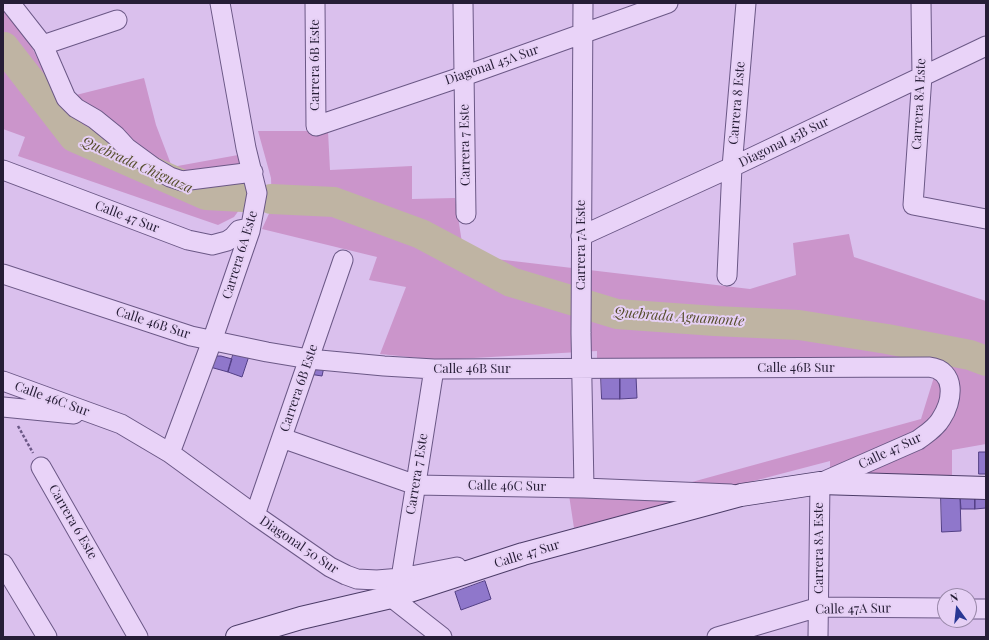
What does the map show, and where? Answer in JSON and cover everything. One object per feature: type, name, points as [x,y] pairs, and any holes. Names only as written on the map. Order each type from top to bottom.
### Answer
[{"type":"street","points":[[10,3],[42,45],[66,98],[76,108],[95,119],[116,136],[127,148],[153,167],[170,177],[182,181],[252,172]]},
{"type":"street","name":"Carrera 6A Este","points":[[170,453],[212,341],[250,231],[257,193],[246,148],[220,3]]},
{"type":"street","name":"Carrera 6B Este","points":[[315,3],[316,126]]},
{"type":"street","name":"Carrera 7 Este","points":[[462,3],[466,214]]},
{"type":"street","name":"Carrera 7A Este","points":[[583,3],[581,333],[584,488]]},
{"type":"street","name":"Diagonal 45A Sur","points":[[316,126],[464,76],[668,3]]},
{"type":"street","name":"Carrera 8 Este","points":[[727,276],[732,167],[746,3]]},
{"type":"street","name":"Carrera 8A Este","points":[[922,3],[922,76],[913,206],[986,219]]},
{"type":"street","points":[[42,45],[117,20]]},
{"type":"street","name":"Diagonal 45B Sur","points":[[581,236],[732,167],[986,46]]},
{"type":"street","name":"Calle 47 Sur","points":[[3,170],[188,240],[212,245],[227,241],[239,230],[244,229],[250,231]]},
{"type":"street","name":"Carrera 6B Este","points":[[255,515],[343,260]]},
{"type":"street","name":"Calle 46B Sur","points":[[3,274],[191,336],[309,359],[434,369],[929,367],[936,368],[949,380]]},
{"type":"street","name":"Carrera 7 Este","points":[[396,588],[416,484],[434,369]]},
{"type":"street","name":"Calle 47 Sur","points":[[820,483],[909,444],[927,434],[941,419],[946,410],[950,391],[949,380]]},
{"type":"street","name":"Calle 46C Sur","points":[[3,381],[102,417]]},
{"type":"street","points":[[5,408],[102,417]]},
{"type":"street","name":"Diagonal 50 Sur","points":[[102,417],[121,424],[170,453],[330,567],[356,580],[367,580],[396,588]]},
{"type":"street","name":"Calle 46C Sur","points":[[282,438],[416,484],[584,488],[741,495]]},
{"type":"street","name":"Carrera 6 Este","points":[[41,467],[138,637]]},
{"type":"street","name":"Carrera 8A Este","points":[[818,637],[820,483]]},
{"type":"street","name":"Calle 47 Sur","points":[[249,635],[396,588],[741,495],[820,483],[986,488]]},
{"type":"street","points":[[3,564],[46,637]]},
{"type":"street","points":[[396,588],[442,637]]},
{"type":"street","name":"Calle 47A Sur","points":[[717,637],[818,607],[937,608]]},
{"type":"path","points":[[5,408],[41,467]]},
{"type":"shaded area","points":[[3,4],[24,31],[56,100],[144,78],[156,125],[172,167],[238,155],[243,176],[245,202],[234,217],[218,225],[18,156],[25,137],[3,129]]},
{"type":"shaded area","points":[[258,131],[328,131],[330,170],[412,166],[412,199],[455,198],[463,249],[479,257],[750,289],[796,275],[793,243],[849,234],[854,257],[986,301],[986,444],[952,450],[952,477],[830,476],[830,461],[574,528],[569,495],[692,482],[921,419],[934,377],[597,374],[597,351],[438,360],[380,354],[406,287],[369,280],[377,257],[262,229],[272,207],[271,178]]},
{"type":"building","points":[[234,352],[249,356],[242,377],[228,372]]},
{"type":"building","points":[[217,356],[232,359],[228,372],[210,367],[212,360]]},
{"type":"building","points":[[311,364],[324,367],[322,376],[309,374]]},
{"type":"building","points":[[601,376],[620,376],[620,399],[602,399]]},
{"type":"building","points":[[620,376],[636,376],[637,398],[620,399]]},
{"type":"building","points":[[979,452],[986,452],[986,474],[979,474]]},
{"type":"building","points":[[975,495],[975,509],[961,509],[960,496]]},
{"type":"building","points":[[975,495],[986,495],[986,508],[975,509]]},
{"type":"building","points":[[941,496],[960,496],[961,531],[942,532]]},
{"type":"building","points":[[485,581],[491,599],[461,610],[455,592]]},
{"type":"waterway","name":"Quebrada Chiguaza","points":[[3,47],[74,137],[206,195],[243,197]]},
{"type":"waterway","name":"Quebrada Aguamonte","points":[[271,199],[334,202],[421,234],[511,282],[617,314],[799,325],[887,339],[970,355],[986,361]]}]
